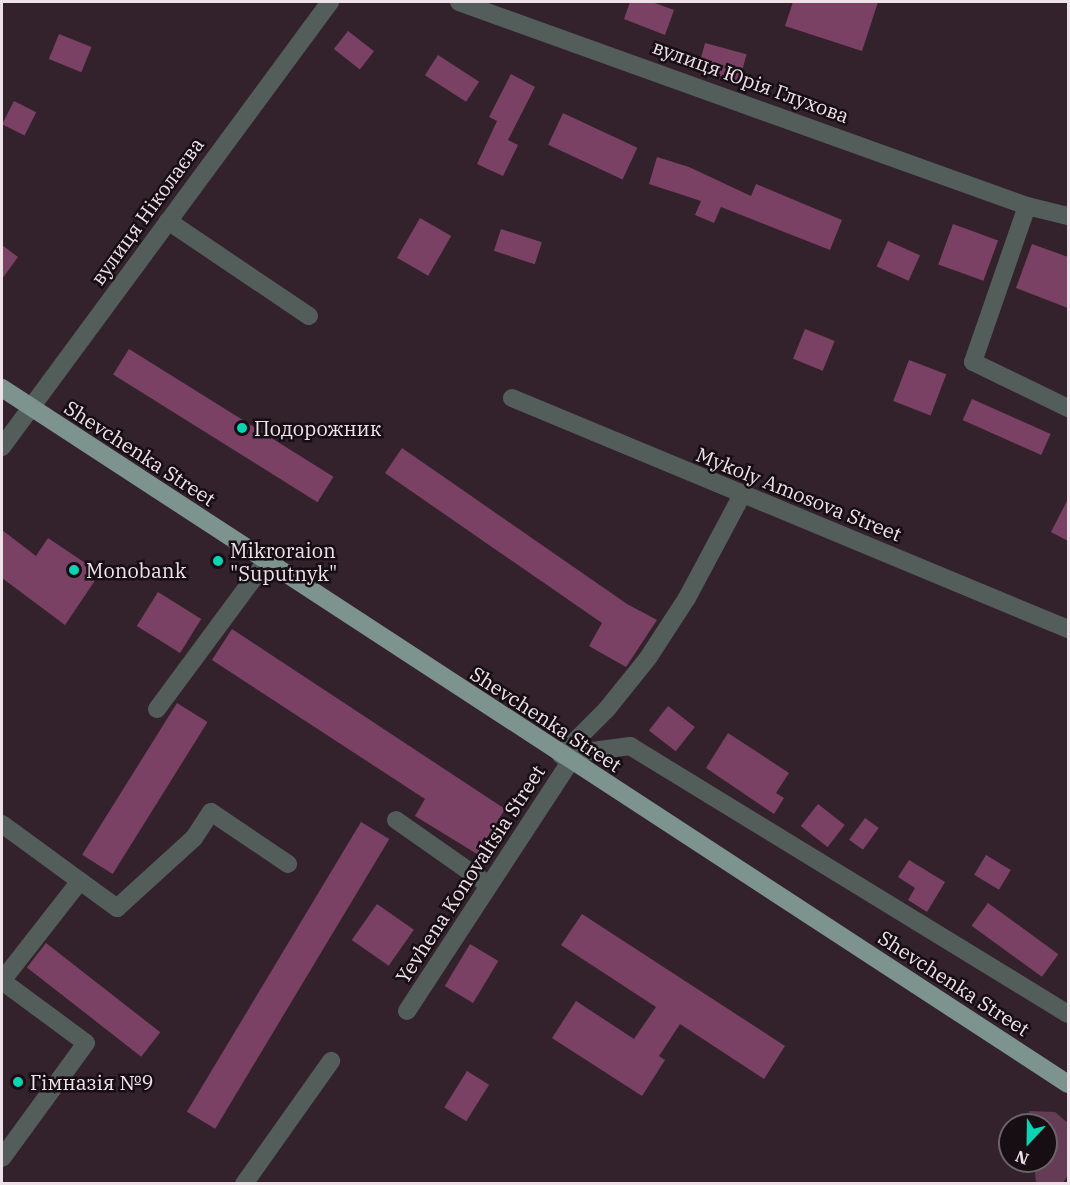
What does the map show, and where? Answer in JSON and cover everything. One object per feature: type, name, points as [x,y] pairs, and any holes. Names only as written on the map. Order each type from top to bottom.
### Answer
[{"type":"main road","name":"Shevchenka Street","points":[[2,388],[265,563],[1068,1084]]},
{"type":"street","name":"вулиця Ніколаєва","points":[[2,447],[330,2]]},
{"type":"street","name":"вулиця Юрія Глухова","points":[[459,2],[1027,206],[1068,216]]},
{"type":"street","points":[[1027,206],[974,362],[1068,408]]},
{"type":"street","points":[[168,221],[309,316]]},
{"type":"street","name":"Mykoly Amosova Street","points":[[512,398],[1068,629]]},
{"type":"street","name":"Yevhena Konovaltsia Street","points":[[407,1011],[489,885],[566,758],[648,658],[687,598],[742,495]]},
{"type":"street","points":[[157,709],[265,563]]},
{"type":"street","points":[[566,758],[630,746],[1068,1014]]},
{"type":"street","points":[[2,824],[117,908],[194,838],[211,812],[288,864]]},
{"type":"street","points":[[396,820],[489,885]]},
{"type":"street","points":[[2,1158],[86,1043],[2,981],[80,881]]},
{"type":"street","points":[[244,1184],[331,1060]]},
{"type":"shaded area","points":[[1029,1111],[1056,1113],[1029,1113]]},
{"type":"shaded area","points":[[1058,1115],[1068,1123],[1068,1175],[1063,1183],[1036,1183],[1035,1173],[1058,1173]]},
{"type":"building","points":[[630,2],[652,2],[674,10],[665,35],[624,19]]},
{"type":"building","points":[[793,2],[878,2],[862,51],[785,26]]},
{"type":"building","points":[[348,31],[374,51],[360,69],[334,49]]},
{"type":"building","points":[[59,34],[91,47],[81,72],[49,59]]},
{"type":"building","points":[[705,43],[747,54],[739,81],[698,70]]},
{"type":"building","points":[[438,55],[479,82],[466,102],[425,75]]},
{"type":"building","points":[[511,74],[535,87],[508,140],[518,145],[503,176],[477,164],[497,121],[489,117]]},
{"type":"building","points":[[14,101],[36,112],[24,136],[2,124]]},
{"type":"building","points":[[563,113],[637,148],[623,179],[548,145]]},
{"type":"building","points":[[657,157],[689,167],[751,196],[756,184],[842,220],[830,250],[721,207],[714,223],[695,215],[701,201],[649,184]]},
{"type":"building","points":[[420,218],[451,236],[428,276],[397,258]]},
{"type":"building","points":[[953,224],[998,240],[983,281],[938,264]]},
{"type":"building","points":[[501,229],[542,242],[535,264],[494,251]]},
{"type":"building","points":[[888,241],[920,255],[909,281],[877,267]]},
{"type":"building","points":[[1032,244],[1068,257],[1068,308],[1016,288]]},
{"type":"building","points":[[2,245],[18,257],[2,279]]},
{"type":"building","points":[[805,329],[835,341],[823,371],[793,359]]},
{"type":"building","points":[[129,349],[333,477],[317,502],[113,374]]},
{"type":"building","points":[[909,360],[946,374],[931,415],[893,401]]},
{"type":"building","points":[[972,399],[1051,434],[1041,455],[963,420]]},
{"type":"building","points":[[402,448],[627,604],[657,620],[626,667],[589,646],[602,623],[385,473]]},
{"type":"building","points":[[1068,499],[1068,541],[1051,532]]},
{"type":"building","points":[[2,530],[36,556],[48,538],[100,573],[65,625],[2,578]]},
{"type":"building","points":[[158,592],[201,619],[180,653],[137,626]]},
{"type":"building","points":[[232,629],[505,809],[477,854],[415,816],[425,799],[212,660]]},
{"type":"building","points":[[177,703],[208,722],[113,874],[82,855]]},
{"type":"building","points":[[668,706],[695,727],[676,751],[649,730]]},
{"type":"building","points":[[728,733],[789,773],[776,793],[784,798],[774,814],[706,768]]},
{"type":"building","points":[[818,804],[845,825],[828,847],[801,826]]},
{"type":"building","points":[[865,818],[879,828],[863,850],[849,840]]},
{"type":"building","points":[[361,822],[389,839],[215,1129],[187,1112]]},
{"type":"building","points":[[986,855],[1011,870],[999,890],[974,875]]},
{"type":"building","points":[[909,860],[945,882],[927,912],[908,900],[915,888],[898,877]]},
{"type":"building","points":[[988,903],[1058,954],[1042,977],[972,926]]},
{"type":"building","points":[[377,904],[414,930],[389,966],[352,940]]},
{"type":"building","points":[[582,914],[785,1046],[764,1079],[680,1024],[659,1056],[665,1060],[642,1096],[552,1038],[576,1001],[634,1039],[656,1007],[561,945]]},
{"type":"building","points":[[46,943],[160,1032],[141,1057],[27,967]]},
{"type":"building","points":[[470,944],[498,961],[473,1003],[445,986]]},
{"type":"building","points":[[467,1071],[489,1085],[466,1121],[444,1107]]},
{"type":"place","name":"Подорожник","points":[[242,428]]},
{"type":"place","name":"Mikroraion \"Suputnyk\"","points":[[218,561]]},
{"type":"place","name":"Monobank","points":[[74,570]]},
{"type":"place","name":"Гімназія №9","points":[[18,1082]]}]
